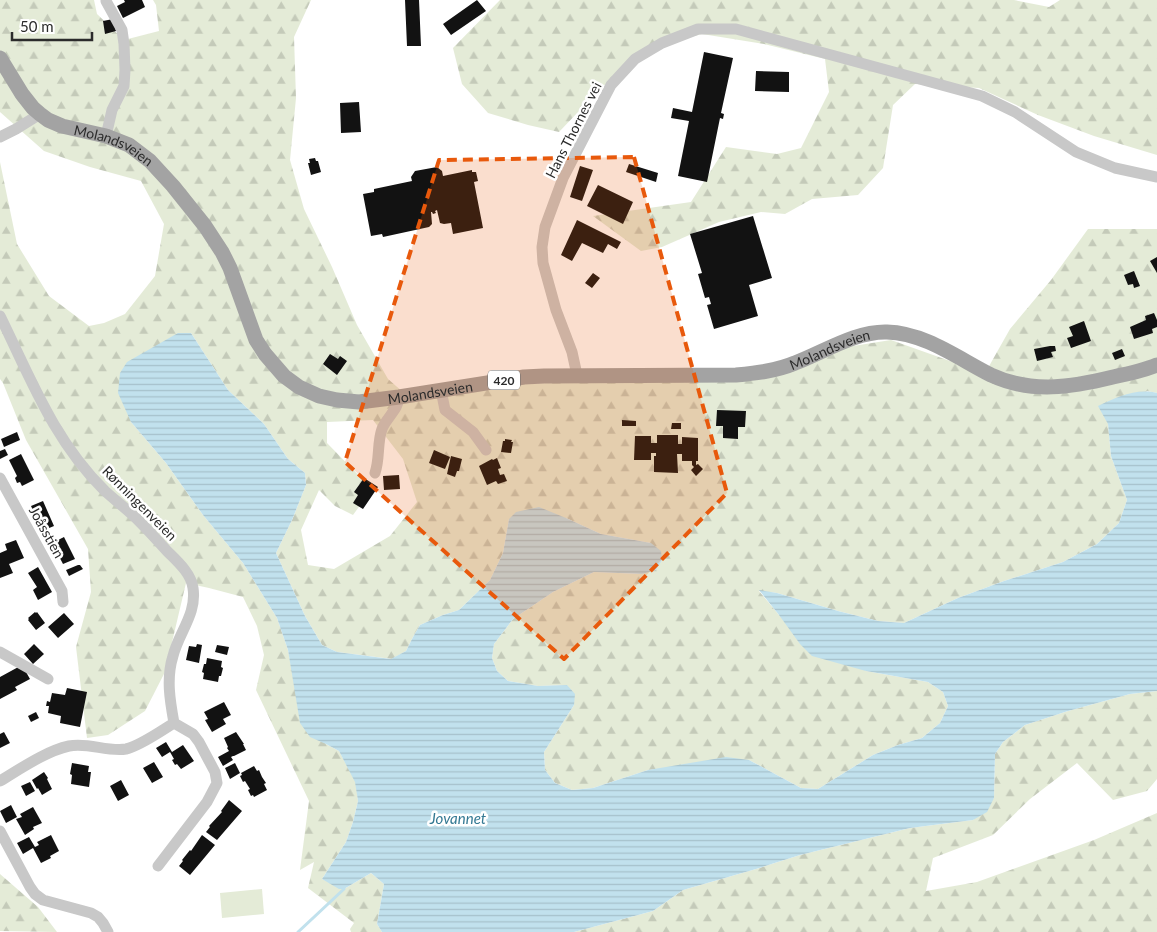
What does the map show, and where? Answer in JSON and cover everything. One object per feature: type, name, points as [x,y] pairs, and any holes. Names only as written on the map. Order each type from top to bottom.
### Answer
[{"type":"main road","name":"Molandsveien","points":[[0,58],[22,94],[33,108],[48,120],[62,126],[106,136],[129,145],[150,161],[205,226],[222,252],[230,268],[256,340],[265,354],[284,376],[299,387],[319,396],[359,402],[524,377],[544,376],[736,376],[775,370],[858,337],[887,332],[903,333],[917,337],[1003,380],[1032,387],[1062,387],[1095,382],[1157,365]]},
{"type":"street","points":[[106,2],[122,30],[125,70],[124,86],[112,110],[106,136]]},
{"type":"street","name":"Hans Thornes vei","points":[[577,375],[572,352],[556,310],[543,264],[542,247],[545,227],[563,178],[611,85],[635,59],[662,43],[698,29],[736,29],[982,96],[1015,112],[1076,152],[1115,168],[1157,177]]},
{"type":"street","points":[[0,137],[40,114]]},
{"type":"street","name":"Rønningenveien","points":[[0,316],[33,387],[54,426],[76,458],[104,490],[139,521],[188,574],[192,582],[194,603],[173,654],[169,673],[170,702],[174,723]]},
{"type":"street","points":[[441,390],[445,410],[473,432],[486,450]]},
{"type":"street","points":[[375,473],[381,431],[399,403],[399,397]]},
{"type":"street","name":"Joåsstien","points":[[0,478],[62,591],[62,602]]},
{"type":"street","points":[[0,652],[48,679]]},
{"type":"street","points":[[0,781],[59,748],[86,745],[126,749],[135,746],[174,723],[193,734],[199,742],[215,772],[217,784],[207,802],[158,866]]},
{"type":"street","points":[[0,831],[35,894],[42,900],[91,912],[98,917],[108,932]]},
{"type":"highlighted area","points":[[634,157],[727,493],[564,659],[345,462],[439,160]]},
{"type":"green space","points":[[0,0],[94,0],[97,14],[124,40],[159,31],[156,5],[153,0],[311,0],[294,37],[296,98],[290,160],[304,209],[357,325],[388,379],[404,393],[467,386],[724,376],[834,349],[891,340],[950,361],[988,368],[1010,329],[1051,280],[1088,229],[1157,229],[1157,393],[1147,391],[1108,424],[1111,456],[1127,500],[1119,523],[1097,544],[1063,562],[958,598],[904,623],[878,621],[777,593],[759,591],[779,615],[866,671],[928,682],[943,692],[948,706],[940,723],[922,738],[873,755],[818,789],[801,788],[749,760],[648,770],[593,788],[572,790],[555,783],[545,770],[544,752],[574,705],[567,685],[538,686],[508,681],[497,671],[492,658],[494,644],[513,619],[553,592],[594,572],[642,574],[651,543],[601,534],[566,518],[509,519],[503,553],[490,580],[459,610],[420,625],[406,651],[392,659],[337,652],[322,645],[305,616],[276,553],[306,485],[305,473],[288,459],[264,424],[228,390],[191,333],[131,422],[166,463],[203,515],[243,563],[277,618],[288,650],[294,680],[326,744],[339,751],[356,782],[358,801],[346,842],[322,879],[344,889],[371,873],[384,884],[377,924],[382,932],[351,932],[350,929],[354,923],[308,888],[314,862],[300,870],[309,801],[256,690],[264,655],[257,626],[243,597],[186,583],[165,672],[145,711],[108,735],[87,738],[76,647],[91,592],[88,549],[26,440],[0,379],[0,162],[17,244],[49,296],[89,326],[104,323],[125,314],[155,276],[164,224],[141,181],[90,167],[44,151],[0,112]],"holes":[[[373,420],[403,459],[417,502],[390,536],[334,569],[308,565],[301,530],[319,490],[335,506],[353,515],[372,489],[327,443],[327,422]]]},
{"type":"green space","points":[[500,0],[1014,0],[1049,7],[1060,0],[1157,0],[1157,155],[1094,136],[1038,115],[979,88],[915,84],[893,105],[883,168],[858,195],[812,199],[785,214],[761,212],[719,222],[662,247],[641,251],[593,216],[691,202],[726,147],[777,154],[801,148],[829,92],[825,59],[764,44],[702,34],[649,48],[601,88],[559,132],[488,113],[462,84],[453,48]]},
{"type":"green space","points":[[1157,691],[1157,779],[1147,791],[1113,800],[1077,763],[1030,799],[993,835],[933,858],[926,891],[977,882],[1094,840],[1157,813],[1157,932],[574,932],[653,911],[683,890],[800,855],[910,828],[973,820],[994,798],[995,754],[1003,742],[1025,725],[1130,694]]},
{"type":"green space","points":[[0,874],[38,907],[57,932],[0,931]]},
{"type":"green space","points":[[262,889],[264,914],[222,918],[220,893]]},
{"type":"water","name":"Jovannet","points":[[178,333],[191,333],[228,390],[264,424],[288,459],[305,473],[306,485],[276,553],[305,616],[322,645],[337,652],[391,659],[406,651],[420,625],[459,610],[490,580],[503,553],[509,519],[516,512],[539,507],[601,534],[651,543],[661,551],[662,560],[656,570],[642,574],[594,572],[553,592],[513,619],[494,644],[492,658],[497,671],[508,681],[538,686],[567,685],[575,694],[574,705],[544,752],[545,770],[555,783],[572,790],[593,788],[648,770],[726,757],[749,760],[801,788],[818,789],[873,755],[922,738],[940,723],[948,706],[943,692],[928,682],[866,671],[812,656],[800,644],[759,590],[777,593],[878,621],[904,623],[958,598],[1063,562],[1097,544],[1119,523],[1127,500],[1111,456],[1108,424],[1098,406],[1119,397],[1142,392],[1157,393],[1157,691],[1130,694],[1025,725],[1003,742],[995,754],[994,798],[987,812],[973,820],[910,828],[800,855],[683,890],[653,911],[574,932],[382,932],[377,924],[384,884],[371,873],[344,889],[339,889],[322,879],[346,842],[353,822],[358,801],[355,782],[339,751],[310,737],[300,723],[288,650],[277,618],[243,563],[203,515],[166,463],[131,422],[118,393],[120,373],[127,362]]},
{"type":"building","points":[[124,0],[142,0],[145,7],[123,18],[117,6],[125,2]]},
{"type":"building","points":[[405,0],[419,0],[421,46],[407,46]]},
{"type":"building","points":[[477,0],[486,11],[451,35],[443,24]]},
{"type":"building","points":[[113,19],[116,31],[105,34],[103,21]]},
{"type":"building","points":[[704,52],[733,58],[721,113],[724,114],[723,119],[720,118],[707,182],[678,176],[689,121],[671,118],[673,108],[692,112]]},
{"type":"building","points":[[756,71],[789,72],[789,92],[755,91]]},
{"type":"building","points":[[359,102],[361,132],[341,133],[340,103]]},
{"type":"building","points":[[315,158],[318,161],[321,172],[311,175],[308,163],[310,163],[309,159]]},
{"type":"building","points":[[629,164],[658,173],[656,182],[626,172]]},
{"type":"building","points":[[580,166],[593,170],[582,201],[570,197]]},
{"type":"building","points":[[437,167],[442,171],[443,176],[472,170],[472,172],[476,172],[478,181],[474,182],[483,228],[453,234],[451,223],[440,223],[437,210],[433,214],[431,212],[432,224],[429,227],[383,237],[382,234],[371,236],[363,194],[374,192],[374,189],[412,181],[411,177],[415,171]]},
{"type":"building","points":[[598,185],[633,202],[623,224],[587,206]]},
{"type":"building","points":[[753,216],[772,278],[749,285],[758,316],[714,329],[707,305],[711,304],[709,297],[705,298],[698,274],[702,273],[690,234]]},
{"type":"building","points":[[577,220],[621,242],[617,249],[608,244],[603,253],[582,243],[572,261],[561,255]]},
{"type":"building","points":[[1157,257],[1157,273],[1150,261]]},
{"type":"building","points":[[1134,271],[1140,286],[1134,288],[1133,284],[1128,285],[1124,275]]},
{"type":"building","points":[[593,273],[600,278],[592,288],[585,283]]},
{"type":"building","points":[[1154,313],[1157,327],[1152,329],[1153,333],[1134,339],[1130,327],[1146,320],[1145,316]]},
{"type":"building","points":[[1084,321],[1091,341],[1071,348],[1067,338],[1073,336],[1069,327]]},
{"type":"building","points":[[1055,346],[1056,351],[1051,352],[1053,357],[1037,361],[1034,349]]},
{"type":"building","points":[[1122,349],[1125,356],[1115,360],[1112,353]]},
{"type":"building","points":[[330,354],[338,359],[340,356],[347,361],[337,375],[323,364]]},
{"type":"building","points":[[717,410],[746,411],[745,427],[738,427],[738,439],[723,438],[723,426],[716,426]]},
{"type":"building","points":[[622,420],[636,421],[636,426],[622,426]]},
{"type":"building","points":[[672,423],[681,423],[681,429],[671,429]]},
{"type":"building","points":[[17,432],[20,440],[4,447],[1,439]]},
{"type":"building","points":[[657,435],[678,435],[678,444],[682,444],[682,437],[698,438],[698,461],[696,461],[696,465],[698,464],[703,469],[696,476],[691,470],[694,467],[692,461],[682,461],[682,454],[677,454],[678,473],[654,472],[654,456],[656,456],[656,453],[651,453],[651,460],[634,460],[635,436],[651,436],[651,443],[657,443]]},
{"type":"building","points":[[505,439],[512,440],[511,442],[513,442],[511,453],[501,452]]},
{"type":"building","points":[[5,449],[8,455],[0,459],[0,451]]},
{"type":"building","points":[[434,450],[450,457],[445,469],[429,463]]},
{"type":"building","points":[[21,454],[34,480],[22,486],[20,482],[17,483],[15,478],[17,476],[9,460]]},
{"type":"building","points":[[451,456],[462,459],[459,471],[457,471],[455,477],[447,474]]},
{"type":"building","points":[[497,458],[501,468],[498,469],[500,475],[504,474],[507,481],[498,484],[496,481],[487,485],[479,466]]},
{"type":"building","points":[[399,475],[400,489],[384,490],[383,476]]},
{"type":"building","points":[[364,478],[378,487],[363,509],[353,503],[358,495],[354,492]]},
{"type":"building","points":[[43,501],[54,526],[42,531],[31,506]]},
{"type":"building","points":[[64,537],[75,559],[63,564],[52,543]]},
{"type":"building","points":[[16,540],[24,558],[9,564],[13,573],[0,578],[0,553],[7,550],[5,544]]},
{"type":"building","points":[[78,565],[83,569],[69,576],[66,570]]},
{"type":"building","points":[[38,567],[52,592],[38,600],[33,590],[37,587],[28,573]]},
{"type":"building","points":[[35,612],[45,623],[36,630],[28,620]]},
{"type":"building","points":[[64,613],[74,624],[58,638],[48,627]]},
{"type":"building","points":[[34,644],[44,654],[33,664],[24,654]]},
{"type":"building","points":[[197,644],[202,645],[199,663],[186,660],[189,646],[196,647]]},
{"type":"building","points":[[217,645],[229,647],[227,655],[215,652]]},
{"type":"building","points":[[207,658],[222,661],[221,667],[223,668],[218,682],[203,679],[204,673],[202,672]]},
{"type":"building","points":[[22,665],[30,679],[15,687],[17,690],[0,699],[0,677]]},
{"type":"building","points":[[67,688],[87,692],[80,727],[60,723],[61,716],[48,713],[49,706],[46,706],[47,701],[50,702],[52,693],[65,695]]},
{"type":"building","points":[[224,702],[231,715],[223,719],[226,724],[212,732],[205,720],[208,719],[204,712]]},
{"type":"building","points":[[36,712],[39,718],[31,722],[28,716]]},
{"type":"building","points":[[4,732],[10,743],[0,748],[0,734]]},
{"type":"building","points":[[236,732],[246,750],[231,757],[233,760],[223,766],[218,757],[229,751],[224,738]]},
{"type":"building","points":[[166,742],[172,752],[183,745],[194,761],[181,769],[177,764],[175,765],[170,752],[162,757],[156,748]]},
{"type":"building","points":[[154,762],[163,777],[152,783],[143,768]]},
{"type":"building","points":[[72,763],[89,766],[88,772],[91,772],[89,787],[71,784]]},
{"type":"building","points":[[235,763],[240,773],[230,779],[225,768]]},
{"type":"building","points":[[254,766],[257,771],[259,770],[266,783],[264,784],[267,790],[254,797],[253,795],[251,796],[248,790],[250,789],[240,776],[242,775],[241,773]]},
{"type":"building","points":[[44,772],[52,789],[42,795],[32,780]]},
{"type":"building","points":[[121,780],[129,795],[118,801],[110,786]]},
{"type":"building","points":[[30,782],[35,791],[26,796],[21,786]]},
{"type":"building","points":[[229,800],[242,811],[217,840],[206,832]]},
{"type":"building","points":[[11,805],[17,817],[6,823],[0,811]]},
{"type":"building","points":[[33,807],[42,823],[33,827],[34,829],[25,835],[16,819],[22,817],[20,814]]},
{"type":"building","points":[[51,835],[59,851],[41,863],[33,848],[23,854],[17,843],[29,837],[35,847],[39,845],[37,842]]},
{"type":"building","points":[[202,835],[215,845],[190,875],[179,866]]},
{"type":"waterway","points":[[298,932],[344,889]]}]
